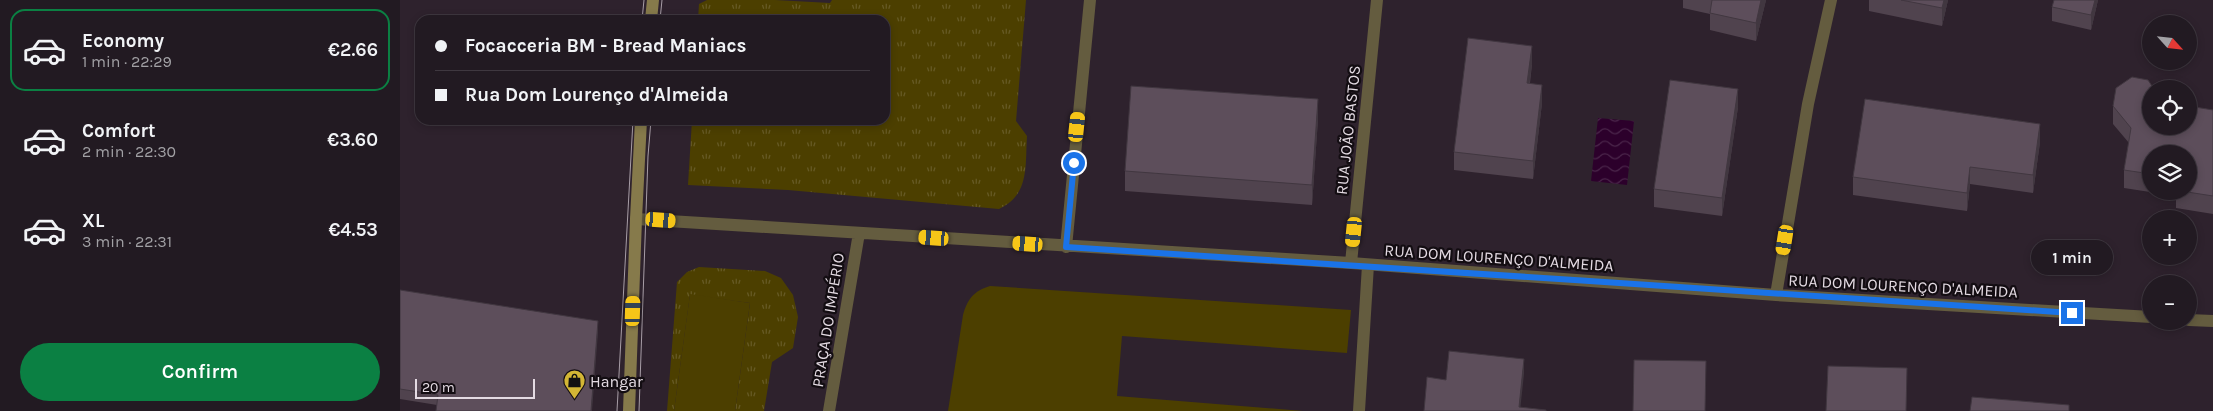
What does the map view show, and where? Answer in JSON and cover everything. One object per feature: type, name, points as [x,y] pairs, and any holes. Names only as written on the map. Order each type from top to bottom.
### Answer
[{"type":"street","points":[[652,15],[653,0]]},
{"type":"street","points":[[1066,247],[1090,0]]},
{"type":"street","name":"RUA JOÃO BASTOS","points":[[1351,263],[1377,0]]},
{"type":"street","points":[[1776,295],[1808,104],[1831,0]]},
{"type":"street","points":[[629,411],[636,219],[642,125]]},
{"type":"street","name":"RUA DOM LOURENÇO D'ALMEIDA","points":[[636,219],[1066,247],[1351,263],[1776,295],[2142,317]]},
{"type":"street","name":"PRAÇA DO IMPÉRIO","points":[[829,411],[859,233]]},
{"type":"street","points":[[1358,411],[1368,265]]},
{"type":"street","points":[[2197,320],[2213,321]]},
{"type":"green space","points":[[707,0],[775,0],[830,3],[832,0],[1026,0],[1016,121],[1027,136],[1026,158],[1024,178],[1016,196],[999,209],[788,190],[688,185],[692,125],[890,125],[890,15],[698,15],[699,4]]},
{"type":"green space","points":[[699,267],[765,271],[781,278],[793,295],[798,317],[793,348],[772,362],[764,411],[735,411],[750,303],[690,295],[674,411],[667,411],[677,282],[687,272]]},
{"type":"green space","points":[[990,286],[1351,310],[1347,353],[1122,336],[1117,396],[1303,411],[948,411],[965,309],[972,296]]},
{"type":"green space","points":[[690,294],[750,303],[735,411],[674,411]]},
{"type":"water","points":[[1598,118],[1634,121],[1627,185],[1591,181]]},
{"type":"building","points":[[1712,0],[1761,0],[1756,23],[1710,13]]},
{"type":"building","points":[[1901,0],[1944,0],[1942,8]]},
{"type":"building","points":[[2054,0],[2095,0],[2091,15],[2052,7]]},
{"type":"building","points":[[1468,38],[1532,46],[1527,83],[1542,85],[1533,161],[1454,152]]},
{"type":"building","points":[[2132,77],[2148,80],[2142,80],[2142,135],[2197,135],[2197,107],[2213,110],[2213,196],[2197,194],[2197,145],[2142,145],[2142,173],[2124,170],[2131,128],[2113,106],[2116,88]]},
{"type":"building","points":[[1670,80],[1738,89],[1722,198],[1654,189]]},
{"type":"building","points":[[1131,86],[1318,99],[1312,185],[1125,171]]},
{"type":"building","points":[[1865,99],[2040,124],[2033,175],[1970,167],[1967,193],[1853,177]]},
{"type":"building","points":[[400,290],[598,321],[591,411],[436,411],[438,395],[400,389]]},
{"type":"building","points":[[1449,351],[1524,359],[1519,407],[1546,411],[1424,411],[1427,377],[1446,380]]},
{"type":"building","points":[[1634,360],[1706,361],[1705,411],[1633,411]]},
{"type":"building","points":[[1828,366],[1907,368],[1906,411],[1826,411]]},
{"type":"building","points":[[1972,397],[2069,405],[2069,411],[1970,411]]},
{"type":"tram line","points":[[642,15],[644,0]]},
{"type":"tram line","points":[[660,15],[662,0]]},
{"type":"tram line","points":[[617,411],[633,125]]},
{"type":"tram line","points":[[639,411],[651,125]]},
{"type":"place","name":"Hangar","points":[[574,400]]},
{"type":"route","points":[[1074,163],[1066,247],[1351,263],[1776,295],[2072,313]]}]
